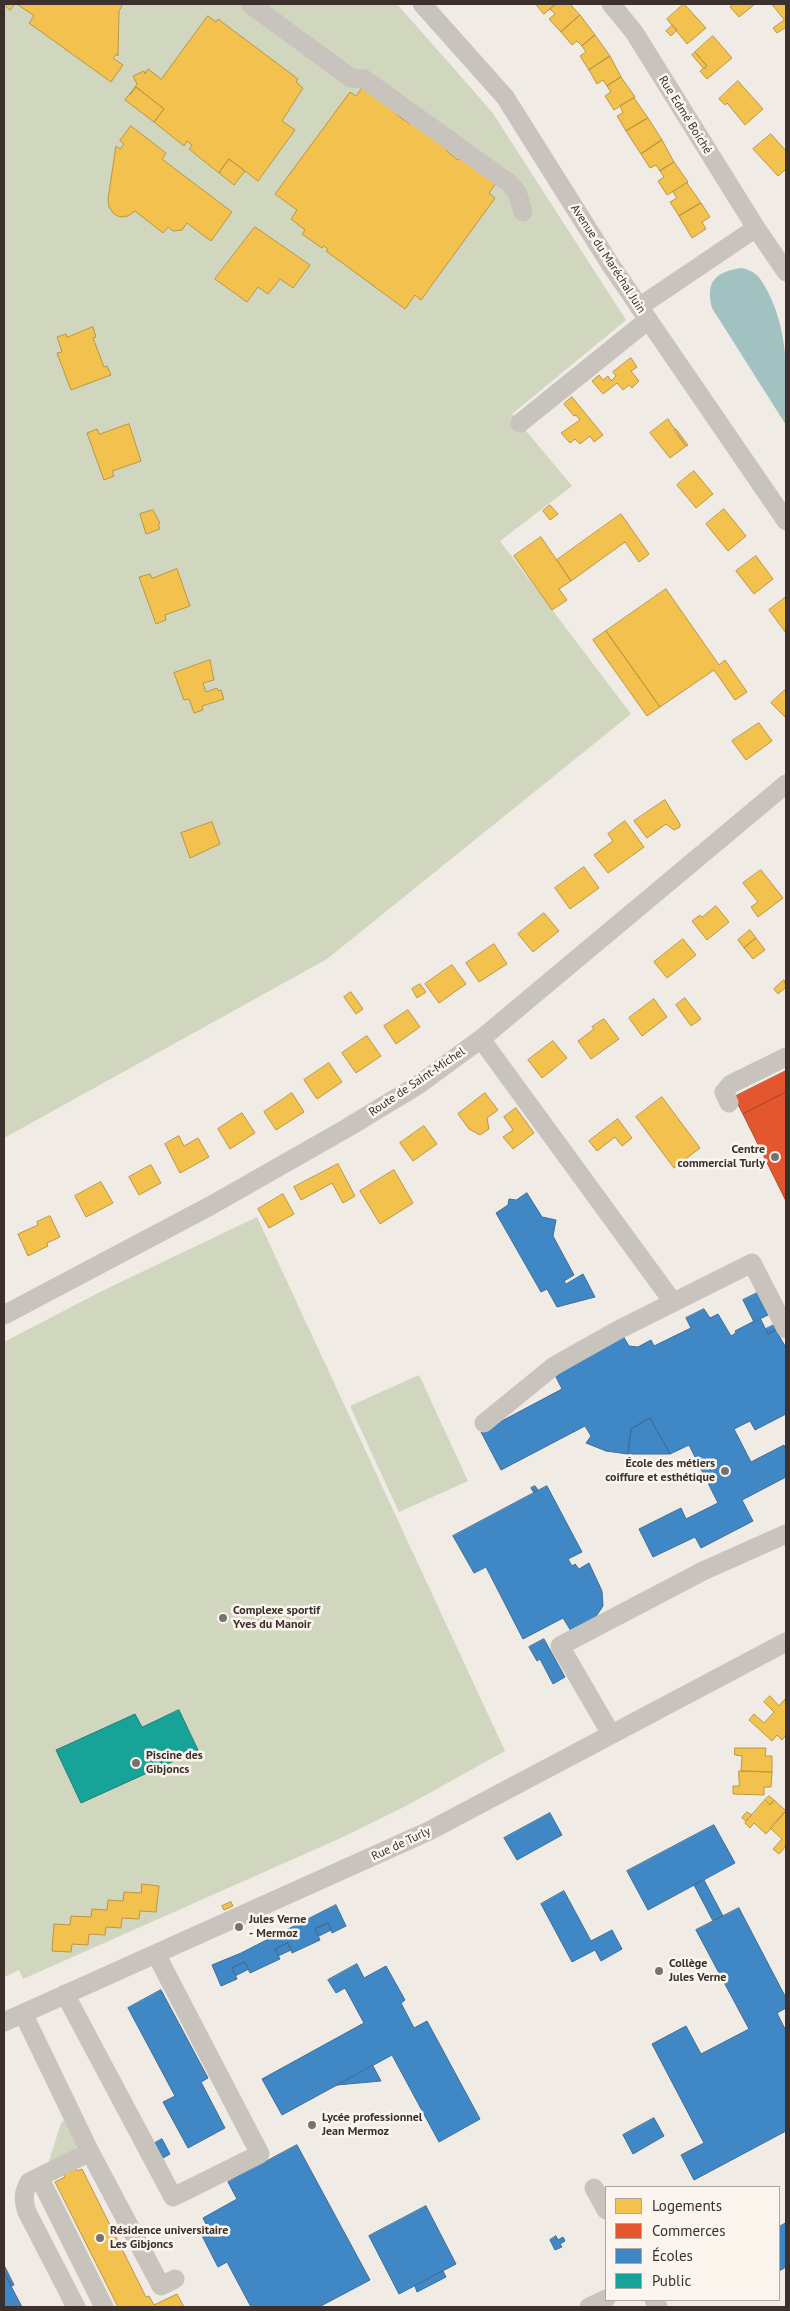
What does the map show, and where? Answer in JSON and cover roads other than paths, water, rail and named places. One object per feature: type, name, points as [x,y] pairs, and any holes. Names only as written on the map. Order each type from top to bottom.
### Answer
[{"type":"street","points":[[250,4],[351,78],[364,80],[509,183],[517,192],[523,212]]},
{"type":"street","name":"Avenue du Maréchal Juin","points":[[422,4],[505,97],[644,313],[786,521]]},
{"type":"street","name":"Rue Edmé Boiché","points":[[611,4],[634,32],[756,228],[786,272]]},
{"type":"street","points":[[520,423],[644,313],[756,228]]},
{"type":"street","name":"Route de Saint-Michel","points":[[4,1315],[210,1206],[418,1085],[481,1039],[786,784]]},
{"type":"street","points":[[481,1039],[673,1302]]},
{"type":"street","points":[[729,1103],[724,1092],[731,1084],[786,1057]]},
{"type":"street","points":[[484,1423],[554,1366],[673,1302],[752,1263],[786,1329]]},
{"type":"street","points":[[611,1734],[560,1646],[703,1570],[786,1534]]},
{"type":"street","name":"Rue de Turly","points":[[4,2022],[429,1831],[786,1642]]},
{"type":"street","points":[[65,1994],[173,2197],[260,2154],[156,1954]]},
{"type":"street","points":[[23,2013],[90,2152],[161,2286],[175,2279]]},
{"type":"street","points":[[76,2307],[27,2212],[23,2200],[25,2189],[30,2182],[90,2152]]},
{"type":"street","points":[[39,2177],[104,2307]]},
{"type":"street","points":[[594,2188],[605,2208]]},
{"type":"street","points":[[589,2307],[605,2299]]},
{"type":"water","points":[[741,268],[755,273],[761,279],[775,308],[780,324],[786,373],[786,425],[712,308],[710,291],[714,279],[725,272]]},
{"type":"place","name":"Centre commercial Turly","points":[[775,1157]]},
{"type":"place","name":"École des métiers coiffure et esthétique","points":[[725,1471]]},
{"type":"place","name":"Complexe sportif Yves du Manoir","points":[[223,1618]]},
{"type":"place","name":"Piscine des Gibjoncs","points":[[136,1763]]},
{"type":"place","name":"Jules Verne - Mermoz","points":[[239,1927]]},
{"type":"place","name":"Collège Jules Verne","points":[[659,1971]]},
{"type":"place","name":"Lycée professionnel Jean Mermoz","points":[[312,2125]]},
{"type":"place","name":"Résidence universitaire Les Gibjoncs","points":[[100,2238]]}]
